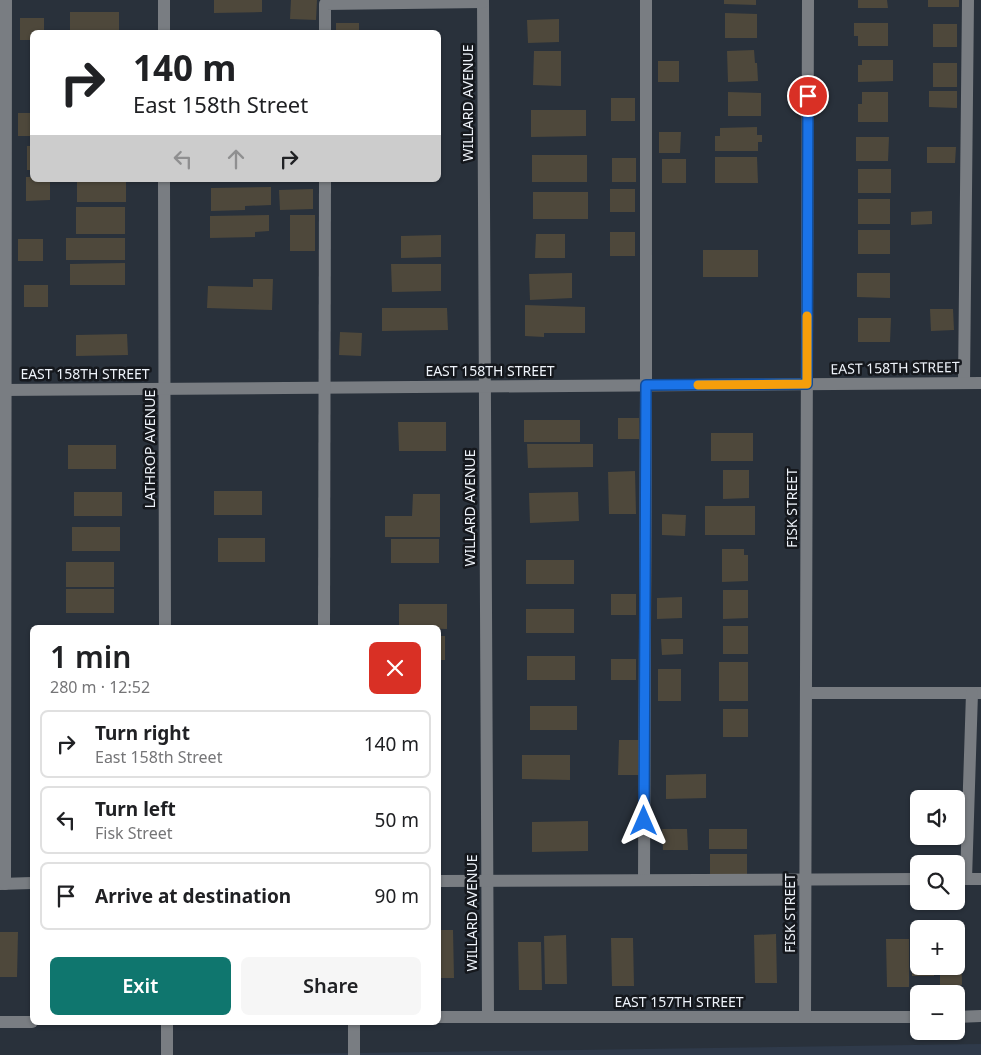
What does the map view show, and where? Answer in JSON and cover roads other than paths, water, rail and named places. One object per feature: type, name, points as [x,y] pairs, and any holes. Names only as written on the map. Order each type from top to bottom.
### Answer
[{"type":"street","points":[[6,0],[2,884],[30,884]]},
{"type":"street","points":[[164,0],[164,30]]},
{"type":"street","points":[[644,880],[646,0]]},
{"type":"street","name":"FISK STREET","points":[[805,1017],[808,0]]},
{"type":"street","points":[[964,383],[968,0]]},
{"type":"street","points":[[325,30],[325,4],[337,2],[483,1]]},
{"type":"street","name":"WILLARD AVENUE","points":[[483,1],[488,1017]]},
{"type":"street","name":"LATHROP AVENUE","points":[[164,182],[165,625]]},
{"type":"street","points":[[324,625],[325,182]]},
{"type":"street","name":"EAST 158TH STREET","points":[[3,390],[981,382]]},
{"type":"street","points":[[806,693],[977,693],[963,855]]},
{"type":"street","points":[[441,881],[910,879]]},
{"type":"street","points":[[965,879],[981,879]]},
{"type":"street","points":[[965,1016],[981,1016]]},
{"type":"street","name":"EAST 157TH STREET","points":[[441,1018],[910,1017]]},
{"type":"street","points":[[0,1022],[30,1022]]},
{"type":"street","points":[[167,1025],[167,1055]]},
{"type":"street","points":[[354,1025],[354,1055]]}]
